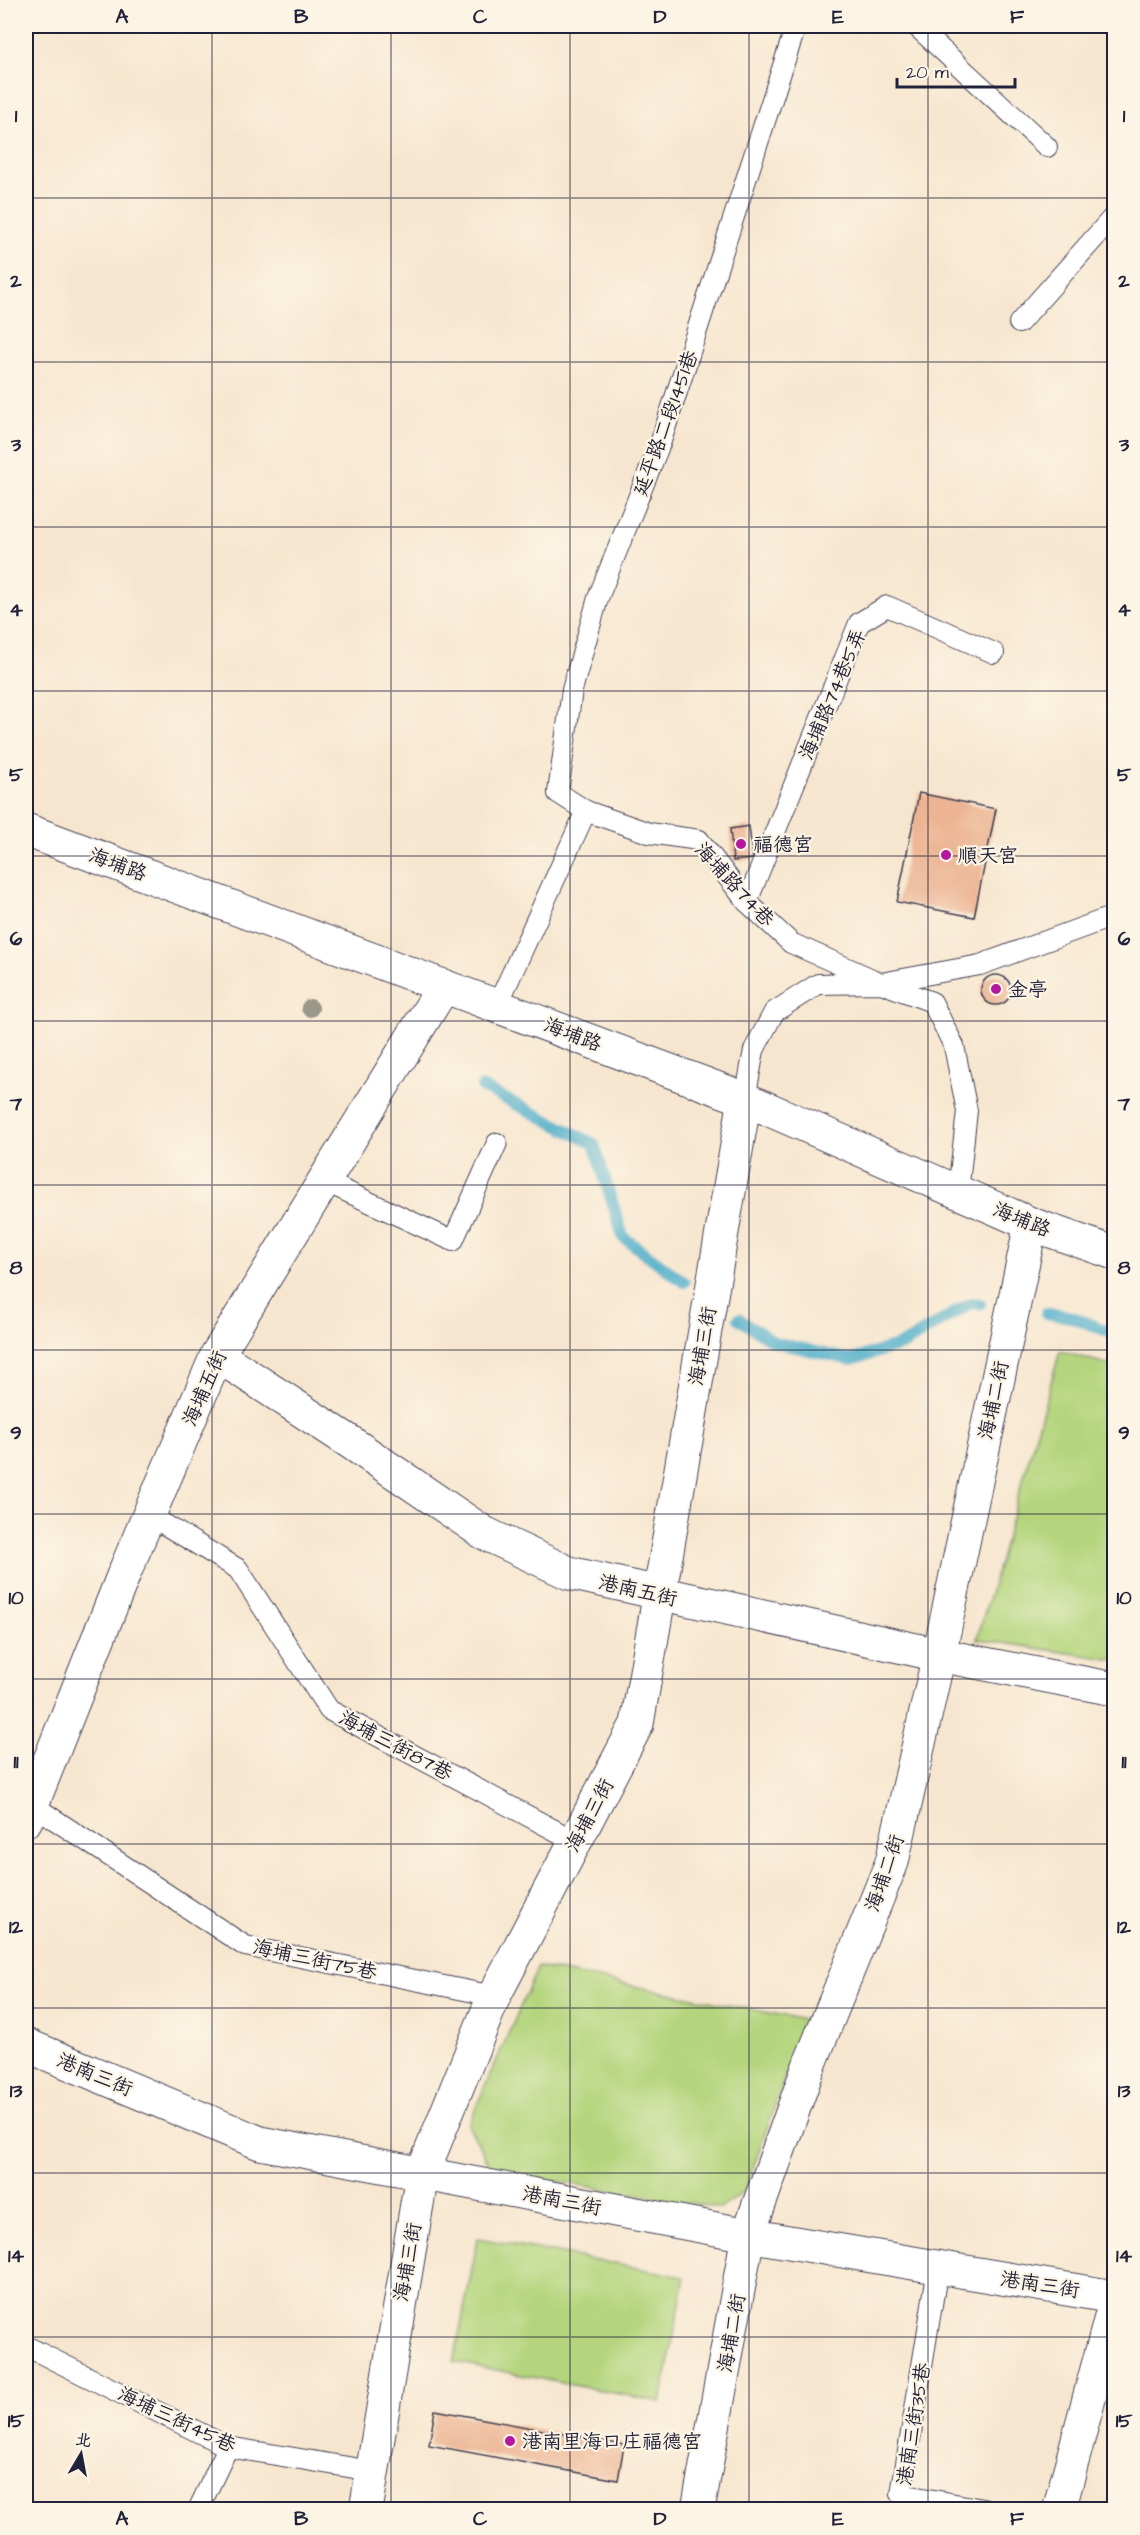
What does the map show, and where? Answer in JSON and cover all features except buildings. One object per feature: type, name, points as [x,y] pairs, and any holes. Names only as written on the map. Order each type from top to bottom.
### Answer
[{"type":"street","name":"海埔路","points":[[26,830],[745,1099],[1031,1224],[1114,1253]]},
{"type":"street","name":"海埔五街","points":[[28,1812],[217,1355],[444,986]]},
{"type":"street","name":"海埔三街","points":[[366,2510],[422,2174],[494,1996],[637,1724],[745,1099]]},
{"type":"street","name":"海埔二街","points":[[698,2510],[748,2235],[809,2066],[892,1862],[939,1655],[1031,1224]]},
{"type":"street","name":"港南五街","points":[[217,1355],[484,1533],[569,1574],[939,1655],[1114,1689]]},
{"type":"street","name":"港南三街","points":[[26,2045],[260,2143],[748,2235],[1114,2297]]},
{"type":"street","points":[[1059,2510],[1114,2306]]},
{"type":"lane","name":"延平路二段1451巷","points":[[586,811],[558,793],[572,690],[598,598],[661,441],[796,26]]},
{"type":"lane","points":[[916,26],[1047,147]]},
{"type":"lane","points":[[1019,324],[1114,216]]},
{"type":"lane","name":"海埔路74巷5弄","points":[[747,902],[859,623],[887,606],[994,653]]},
{"type":"lane","name":"海埔路74巷","points":[[586,811],[650,833],[699,840],[747,902],[791,943],[881,983],[932,1002],[954,1046],[967,1112],[958,1192]]},
{"type":"lane","points":[[496,1006],[586,811]]},
{"type":"lane","points":[[745,1099],[754,1050],[774,1012],[818,984],[881,983],[980,965],[1114,916]]},
{"type":"lane","points":[[324,1181],[453,1241],[497,1143]]},
{"type":"lane","name":"海埔三街87巷","points":[[149,1515],[238,1569],[329,1710],[575,1841]]},
{"type":"lane","name":"海埔三街75巷","points":[[28,1812],[245,1946],[494,1996]]},
{"type":"lane","name":"港南三街35巷","points":[[938,2268],[901,2494],[988,2510]]},
{"type":"lane","name":"海埔三街45巷","points":[[26,2346],[228,2447],[372,2471]]},
{"type":"lane","points":[[198,2510],[228,2447]]},
{"type":"green space","points":[[1060,1351],[1114,1366],[1114,1660],[977,1639]]},
{"type":"green space","points":[[538,1967],[805,2020],[745,2191],[720,2208],[493,2171],[468,2125]]},
{"type":"green space","points":[[478,2238],[685,2277],[661,2402],[454,2362]]},
{"type":"waterway","points":[[482,1087],[594,1144],[623,1237],[684,1282]]},
{"type":"waterway","points":[[739,1319],[774,1342],[851,1360],[904,1344],[971,1303],[980,1304]]},
{"type":"waterway","points":[[1046,1313],[1072,1317],[1114,1334]]},
{"type":"place","name":"福德宫","points":[[741,844]]},
{"type":"place","name":"順天宮","points":[[946,855]]},
{"type":"place","name":"金亭","points":[[996,989]]},
{"type":"place","name":"港南里海口庄福德宫","points":[[510,2441]]}]
